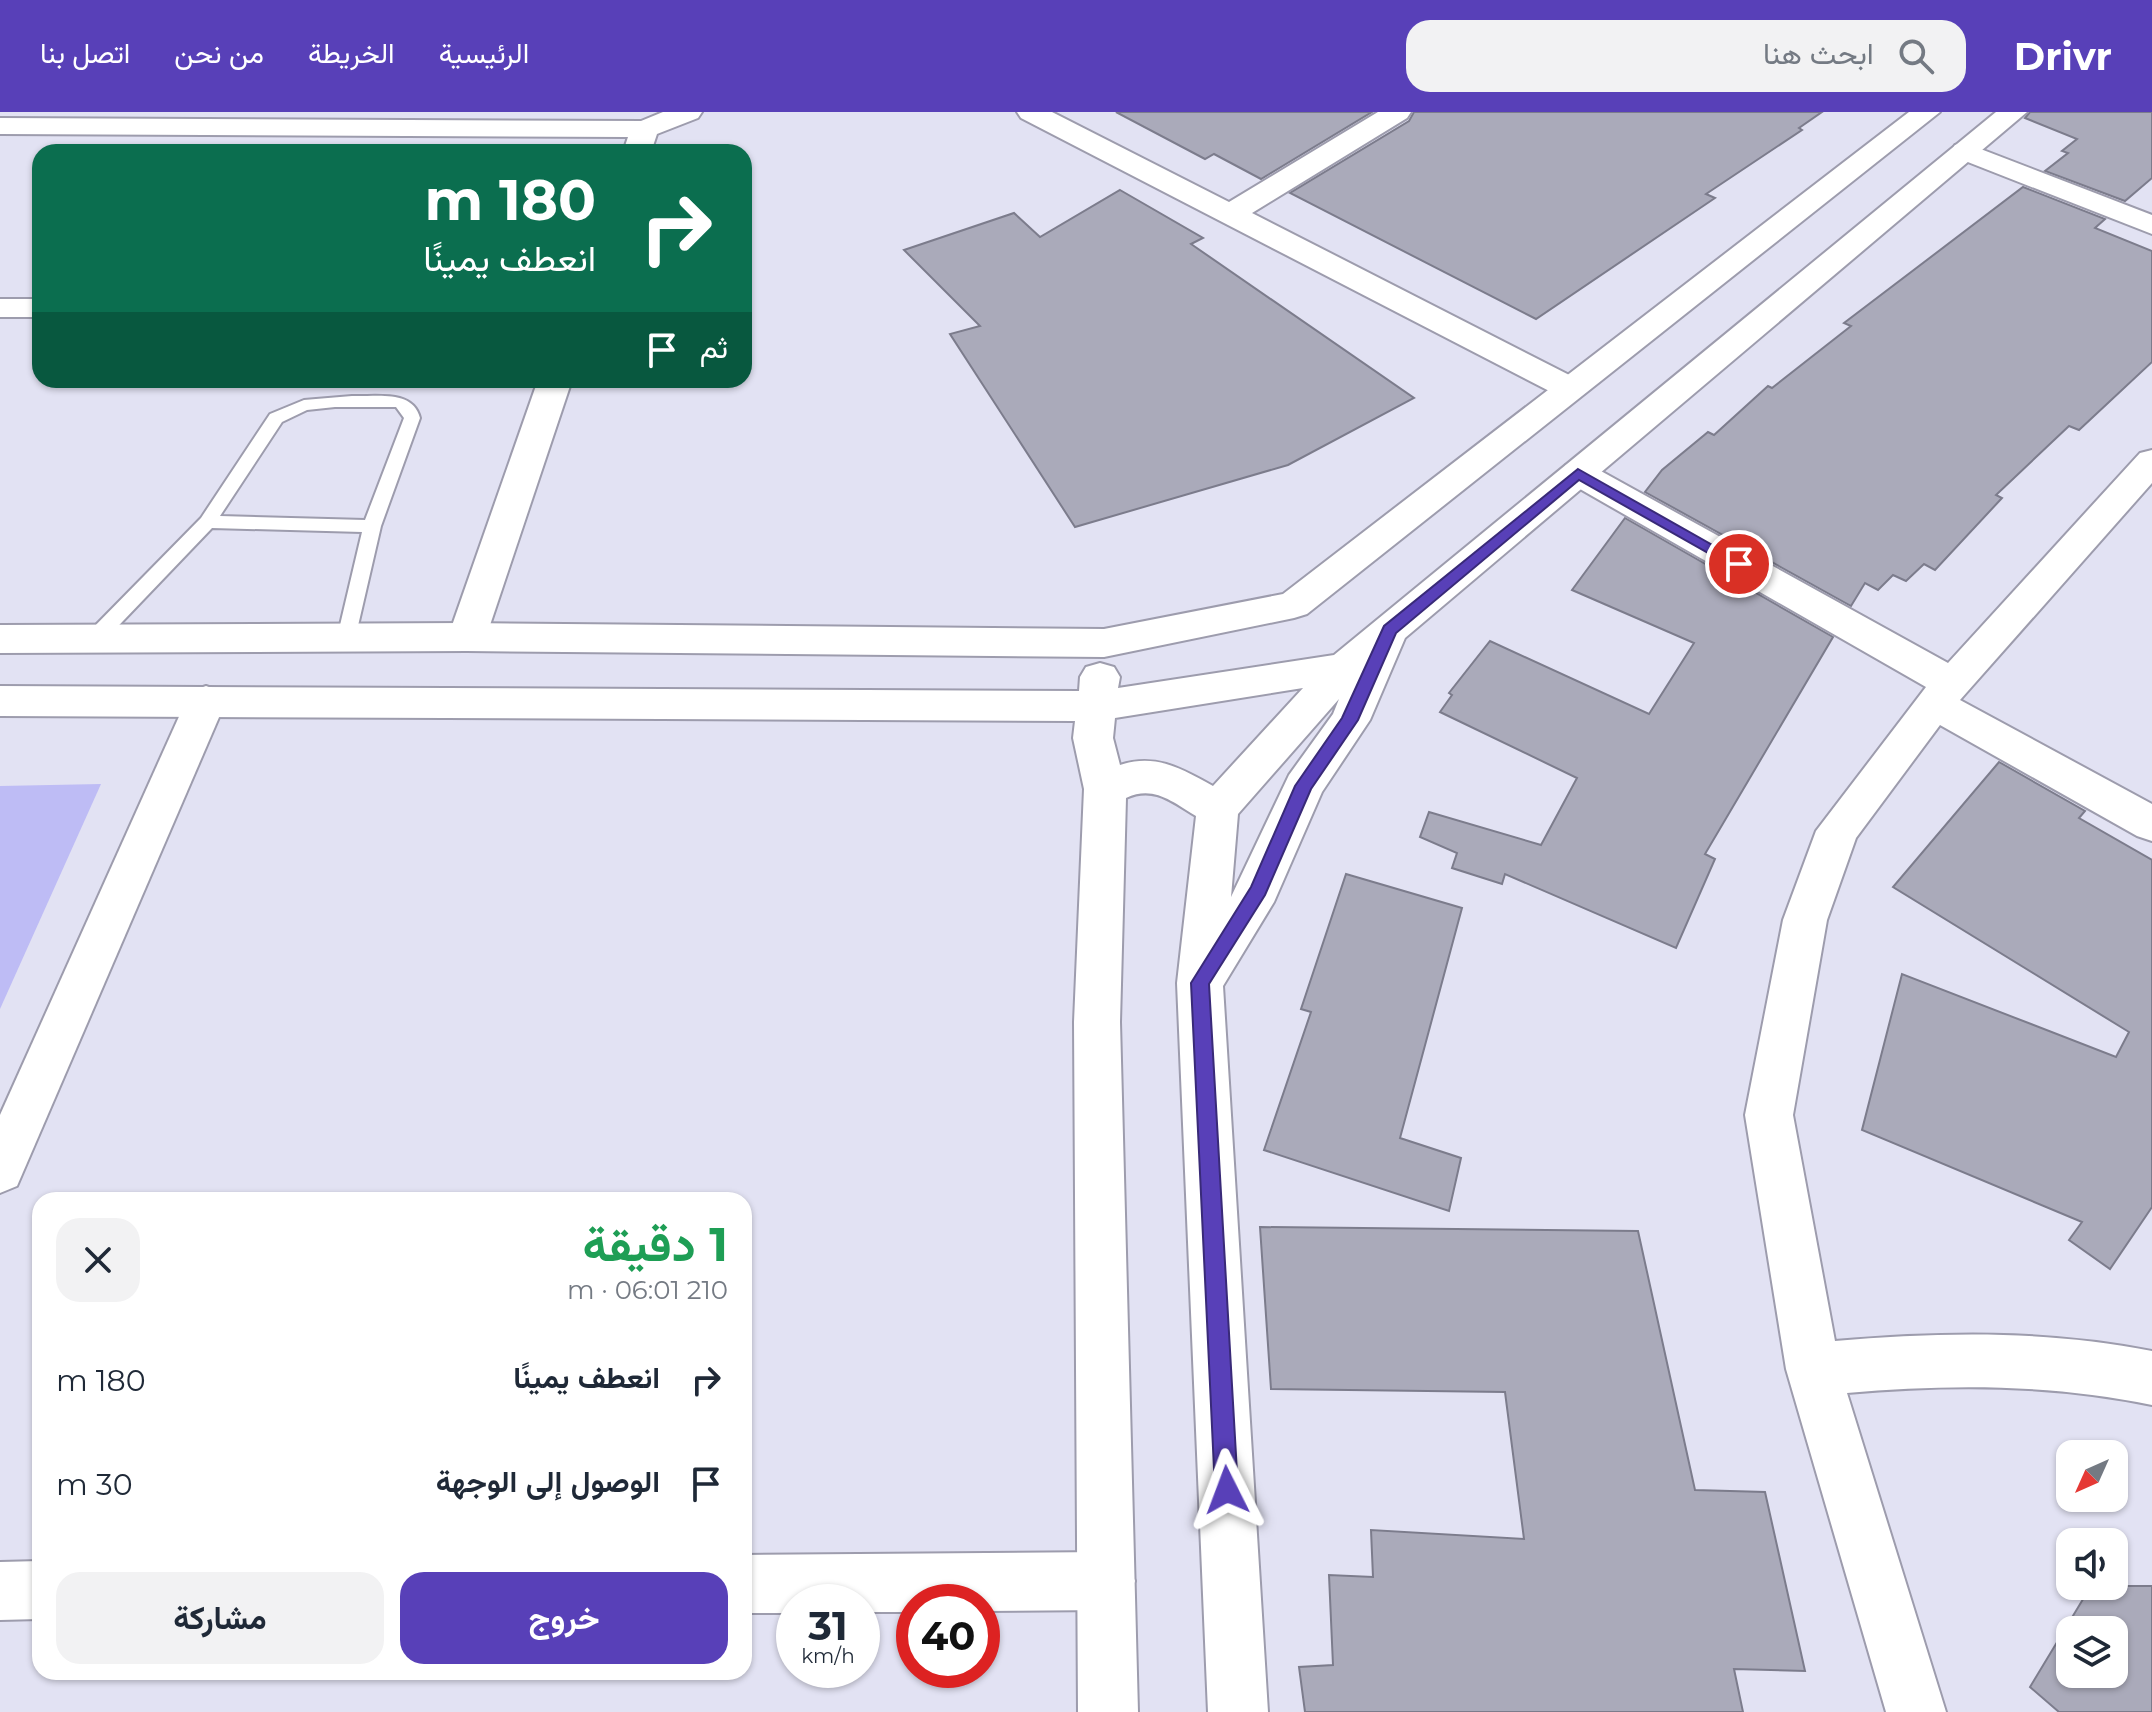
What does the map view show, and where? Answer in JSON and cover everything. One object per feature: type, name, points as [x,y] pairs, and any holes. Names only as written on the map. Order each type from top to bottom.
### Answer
[{"type":"street","points":[[0,126],[641,141],[688,112]]},
{"type":"street","points":[[1031,112],[1569,388]]},
{"type":"street","points":[[1230,214],[1397,112]]},
{"type":"street","points":[[0,639],[467,637],[1104,643],[1294,605],[1926,112]]},
{"type":"street","points":[[1238,1712],[1200,983],[1218,809],[1345,667],[2013,112]]},
{"type":"street","points":[[1965,151],[2152,225]]},
{"type":"street","points":[[0,308],[32,308]]},
{"type":"street","points":[[467,637],[552,388]]},
{"type":"street","points":[[1916,1712],[1813,1369],[1769,1115],[1805,920],[1837,831],[1944,694],[2152,461]]},
{"type":"street","points":[[1578,473],[2152,824]]},
{"type":"street","points":[[1200,983],[1259,890],[1304,786],[1350,720],[1389,630]]},
{"type":"street","points":[[1104,643],[1093,738],[1105,789],[1097,1022],[1108,1712]]},
{"type":"street","points":[[0,701],[1097,706],[1345,667]]},
{"type":"street","points":[[0,1170],[206,701]]},
{"type":"street","points":[[1105,789],[1135,776],[1163,777],[1218,809]]},
{"type":"street","points":[[1813,1369],[1910,1360],[2100,1366],[2152,1378]]},
{"type":"street","points":[[752,1584],[1106,1581]]},
{"type":"street","points":[[0,1591],[32,1590]]},
{"type":"lane","points":[[94,639],[207,522],[276,418],[304,403],[400,402],[410,410],[412,418],[372,526],[347,638]]},
{"type":"lane","points":[[207,522],[372,526]]},
{"type":"shaded area","points":[[101,784],[0,1009],[0,786]]},
{"type":"building","points":[[1116,112],[1372,112],[1261,179],[1214,154],[1205,159]]},
{"type":"building","points":[[1414,112],[1822,112],[1799,128],[1802,130],[1706,194],[1715,198],[1536,319],[1290,193],[1409,121]]},
{"type":"building","points":[[2030,112],[2152,112],[2152,178],[2125,201],[2045,171],[2068,153],[2062,151],[2077,139],[2025,118]]},
{"type":"building","points":[[2023,187],[2105,219],[2095,228],[2152,251],[2152,362],[2079,430],[2069,426],[1996,495],[2002,498],[1935,570],[1924,564],[1906,581],[1893,575],[1878,590],[1865,583],[1851,606],[1645,492],[1662,470],[1708,432],[1714,435],[1768,386],[1772,388],[1851,326],[1844,323]]},
{"type":"building","points":[[1120,190],[1203,238],[1191,244],[1414,398],[1288,465],[1075,527],[950,334],[980,326],[904,250],[1014,213],[1040,237]]},
{"type":"building","points":[[1625,518],[1833,637],[1705,854],[1715,859],[1676,948],[1505,874],[1502,884],[1452,868],[1457,853],[1420,837],[1429,812],[1541,845],[1577,778],[1440,712],[1452,695],[1449,693],[1490,641],[1649,714],[1694,643],[1572,590]]},
{"type":"building","points":[[1999,762],[2085,811],[2079,818],[2152,860],[2152,1207],[2110,1269],[2069,1240],[2082,1222],[1862,1130],[1902,974],[2116,1057],[2129,1032],[1893,887]]},
{"type":"building","points":[[1346,874],[1462,908],[1400,1138],[1461,1158],[1449,1211],[1264,1150],[1311,1012],[1301,1009]]},
{"type":"building","points":[[1260,1227],[1638,1231],[1695,1490],[1765,1492],[1805,1671],[1734,1669],[1743,1712],[1305,1712],[1299,1667],[1333,1665],[1329,1575],[1373,1577],[1371,1530],[1524,1539],[1505,1392],[1271,1389]]},
{"type":"building","points":[[2128,1586],[2152,1586],[2152,1712],[2059,1712],[2030,1687],[2056,1644],[2056,1688],[2128,1688],[2128,1616],[2073,1616],[2083,1600],[2128,1600]]},
{"type":"route","points":[[1227,1490],[1200,983],[1259,890],[1304,786],[1350,720],[1389,630],[1578,473],[1739,564]]}]
